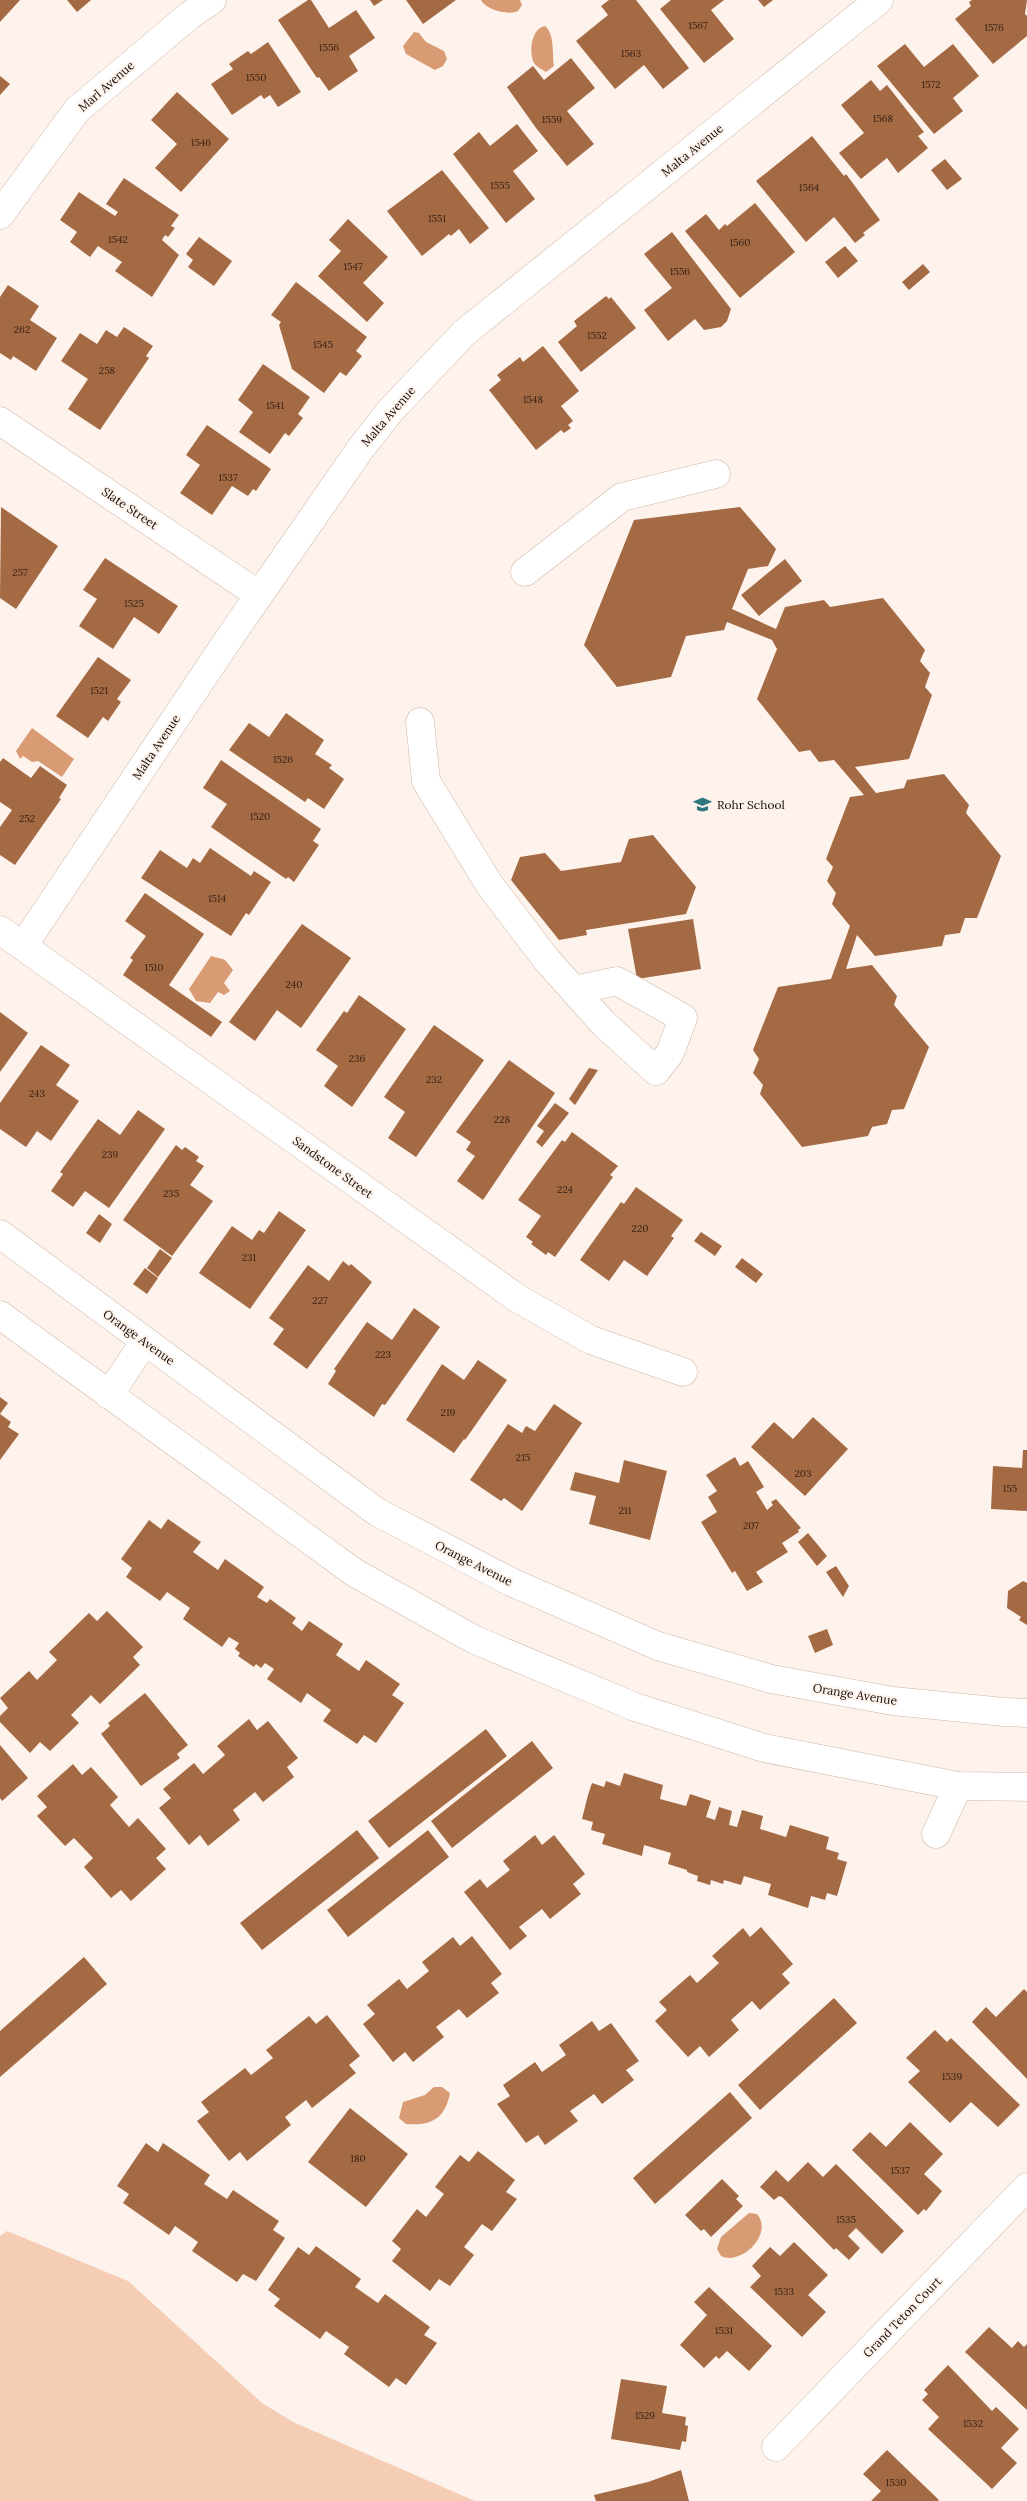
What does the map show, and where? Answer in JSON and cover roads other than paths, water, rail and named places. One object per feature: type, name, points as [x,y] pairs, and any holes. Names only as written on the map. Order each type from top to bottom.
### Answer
[{"type":"street","name":"Marl Avenue","points":[[0,215],[77,110],[190,15],[212,0]]},
{"type":"street","name":"Malta Avenue","points":[[23,946],[259,595],[361,448],[391,410],[464,333],[879,0]]},
{"type":"street","name":"Slate Street","points":[[0,422],[259,595]]},
{"type":"street","points":[[525,572],[622,497],[716,474]]},
{"type":"street","points":[[420,722],[426,781],[488,884],[546,959],[574,990]]},
{"type":"street","name":"Sandstone Street","points":[[0,930],[517,1298],[592,1340],[683,1372]]},
{"type":"street","name":"Orange Avenue","points":[[0,1234],[377,1512],[510,1582],[658,1646],[771,1679],[893,1700],[1004,1712],[1027,1712]]},
{"type":"street","points":[[0,1315],[355,1574],[475,1640],[635,1707],[764,1748],[958,1786],[1027,1787]]},
{"type":"street","points":[[109,1394],[145,1341]]},
{"type":"street","points":[[936,1834],[958,1786]]},
{"type":"street","name":"Grand Teton Court","points":[[776,2447],[1027,2186]]},
{"type":"place","name":"Rohr School","points":[[703,804]]}]
